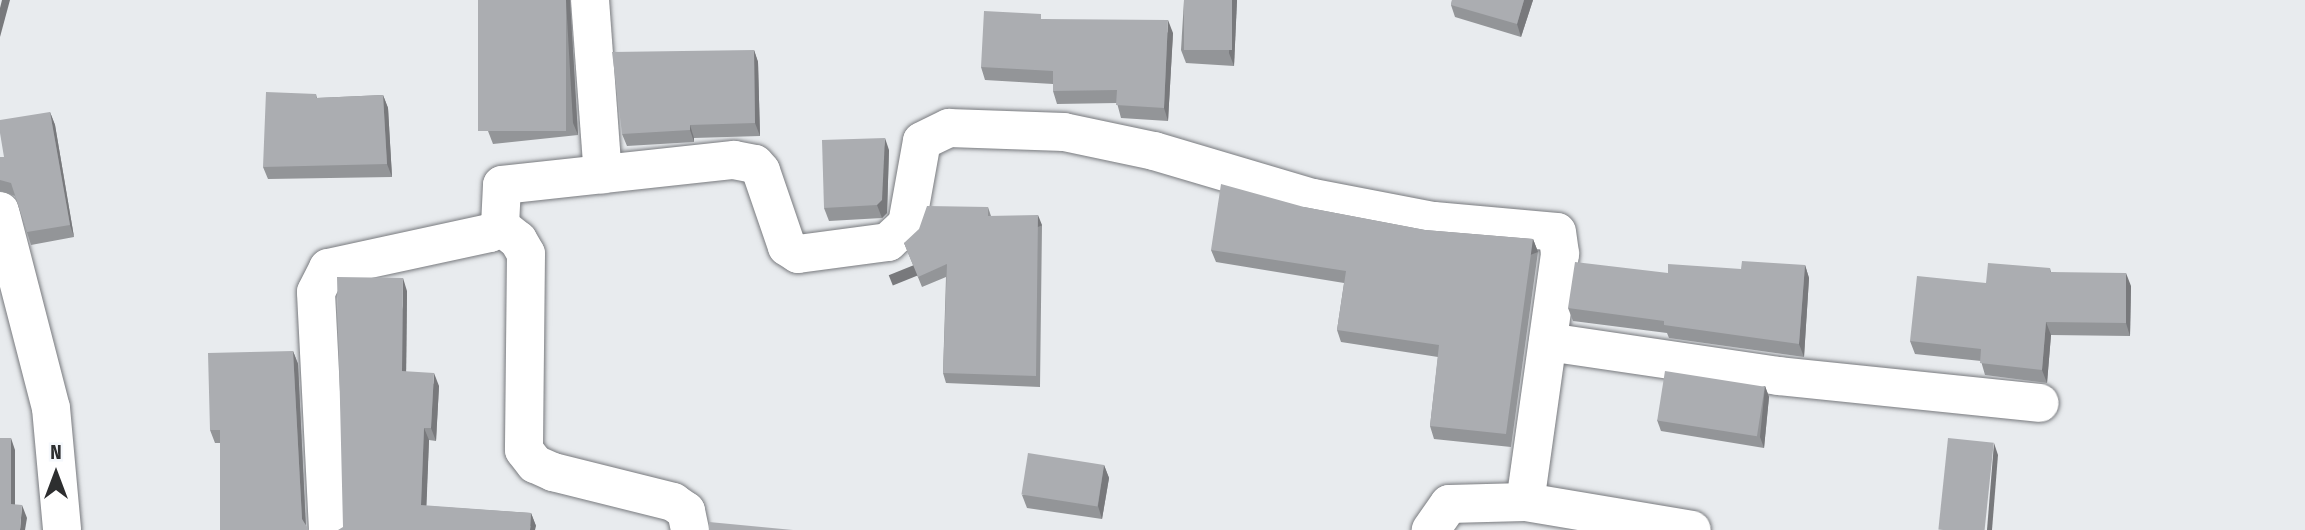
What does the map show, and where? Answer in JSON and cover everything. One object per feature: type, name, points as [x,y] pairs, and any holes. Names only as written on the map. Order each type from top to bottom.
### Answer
[{"type":"street","points":[[590,0],[603,174]]},
{"type":"street","points":[[500,226],[502,185],[734,160],[755,164],[787,247],[812,256],[888,242],[900,234],[912,205],[922,141],[934,132],[949,128],[1064,132],[1154,151],[1313,198],[1434,220],[1558,232],[1560,254],[1525,502]]},
{"type":"street","points":[[0,211],[8,269],[51,408],[62,530]]},
{"type":"street","points":[[328,530],[316,292],[320,277],[340,264],[490,233],[500,226]]},
{"type":"street","points":[[500,226],[518,240],[526,254],[524,450],[535,464],[553,472],[673,502],[686,511],[690,530]]},
{"type":"street","points":[[1548,342],[1779,376],[2040,403]]},
{"type":"street","points":[[1431,530],[1449,505],[1525,502],[1692,530]]},
{"type":"building","points":[[478,0],[566,0],[566,131],[478,131]]},
{"type":"building","points":[[1184,0],[1232,0],[1232,50],[1184,50]]},
{"type":"building","points":[[1452,0],[1524,0],[1517,24],[1451,5]]},
{"type":"building","points":[[984,11],[1041,14],[1041,19],[1168,20],[1164,108],[1116,105],[1117,90],[1053,91],[1053,71],[981,67]]},
{"type":"building","points":[[754,50],[755,123],[690,125],[690,130],[622,134],[612,52]]},
{"type":"building","points":[[266,92],[316,94],[316,98],[383,95],[387,164],[263,167]]},
{"type":"building","points":[[50,112],[70,225],[27,232],[11,183],[0,180],[0,157],[4,157],[0,120]]},
{"type":"building","points":[[885,138],[882,200],[877,205],[824,208],[822,140]]},
{"type":"building","points":[[1221,184],[1304,207],[1425,230],[1533,239],[1506,434],[1430,426],[1439,345],[1337,330],[1346,271],[1211,250]]},
{"type":"building","points":[[927,206],[988,207],[988,216],[1038,215],[1036,376],[943,373],[947,264],[918,277],[904,243],[919,229]]},
{"type":"building","points":[[1742,261],[1805,265],[1799,344],[1568,308],[1575,262],[1668,273],[1668,264],[1741,269]]},
{"type":"building","points":[[1988,263],[2050,268],[2050,272],[2126,273],[2126,323],[2046,322],[2042,370],[1980,363],[1981,349],[1910,341],[1917,276],[1986,283]]},
{"type":"building","points":[[337,277],[403,278],[402,371],[434,373],[431,428],[424,428],[421,505],[531,513],[530,530],[338,530],[343,527]]},
{"type":"building","points":[[293,351],[302,519],[309,530],[220,530],[220,430],[210,430],[208,353]]},
{"type":"building","points":[[1665,371],[1765,387],[1757,436],[1657,420]]},
{"type":"building","points":[[0,438],[11,438],[11,504],[22,505],[20,530],[0,530]]},
{"type":"building","points":[[1948,438],[1994,443],[1985,530],[1938,529]]},
{"type":"building","points":[[1028,453],[1104,465],[1097,507],[1021,494]]},
{"type":"building","points":[[709,522],[793,530],[709,530]]}]
